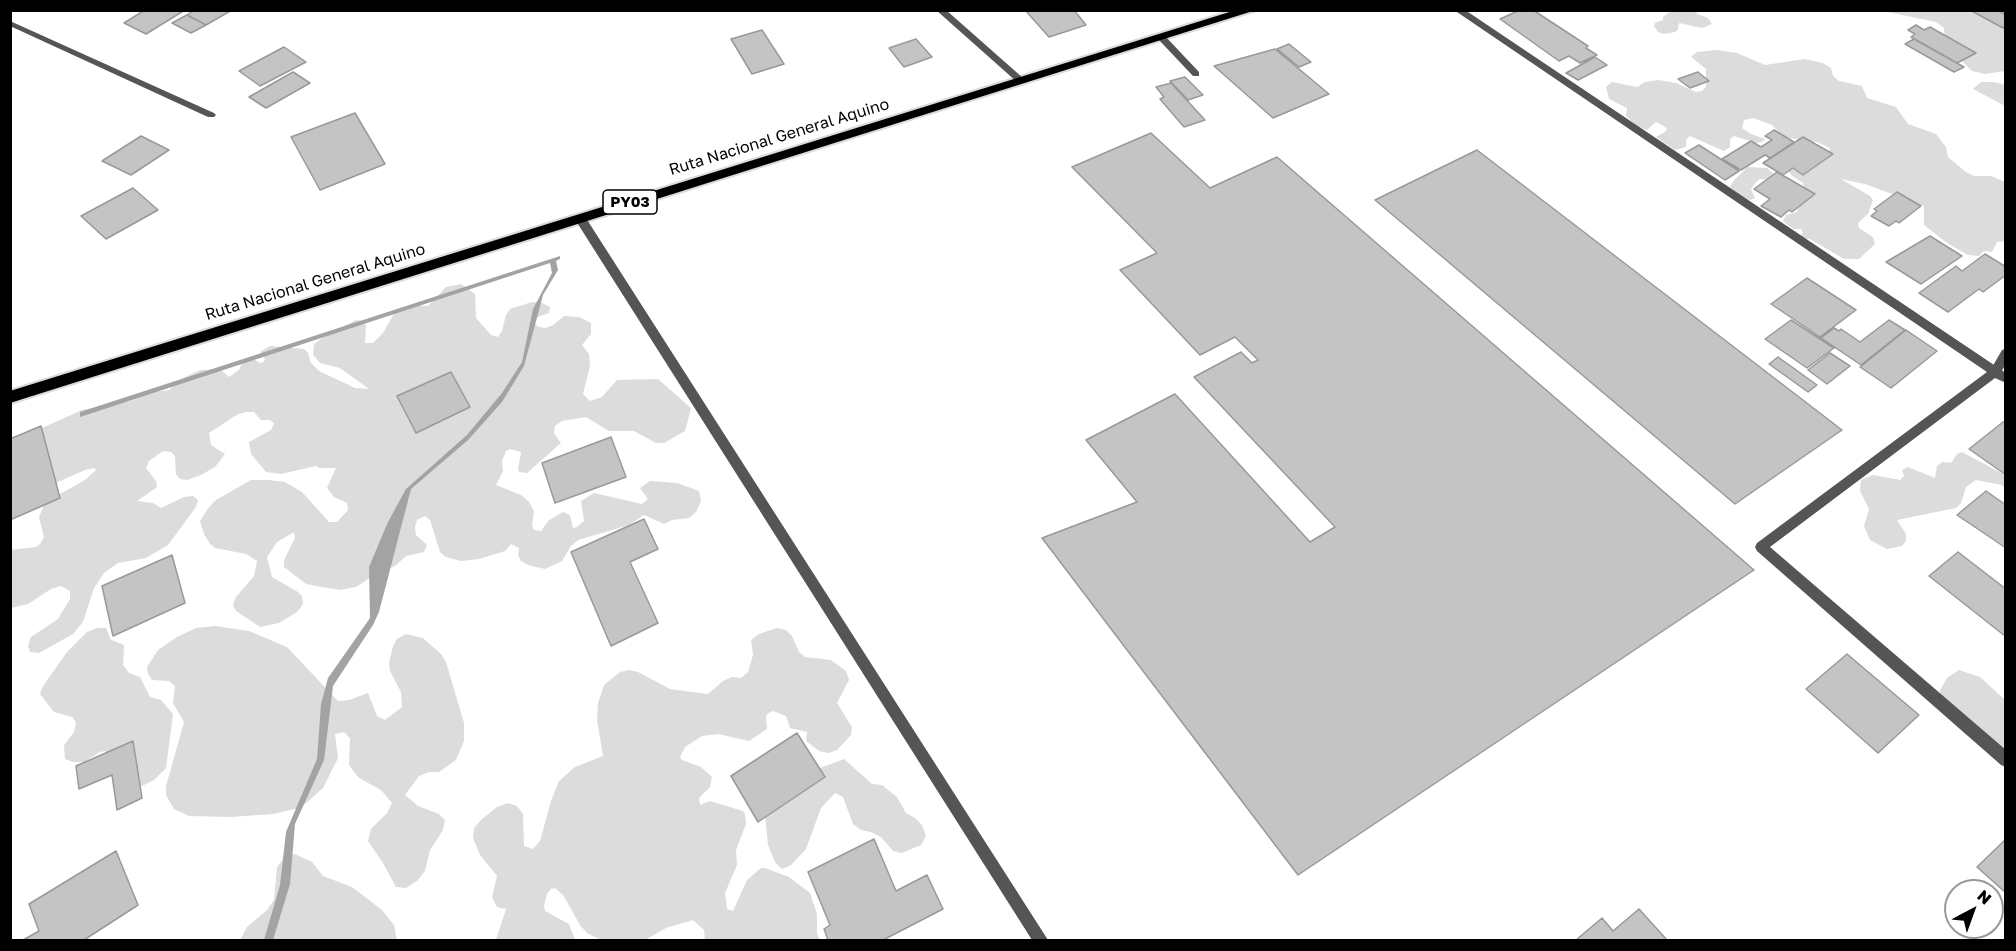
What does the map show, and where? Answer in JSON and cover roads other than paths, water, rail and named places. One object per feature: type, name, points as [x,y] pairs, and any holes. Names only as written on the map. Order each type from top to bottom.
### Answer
[{"type":"highway","name":"Ruta Nacional General Aquino","points":[[10,397],[1250,10]]},
{"type":"street","points":[[940,10],[1020,80]]},
{"type":"street","points":[[1458,10],[2006,379]]},
{"type":"street","points":[[10,23],[211,115]]},
{"type":"street","points":[[1162,38],[1196,74]]},
{"type":"street","points":[[580,218],[1041,940]]},
{"type":"street","points":[[2006,353],[1995,372],[1761,547],[2006,760]]}]
